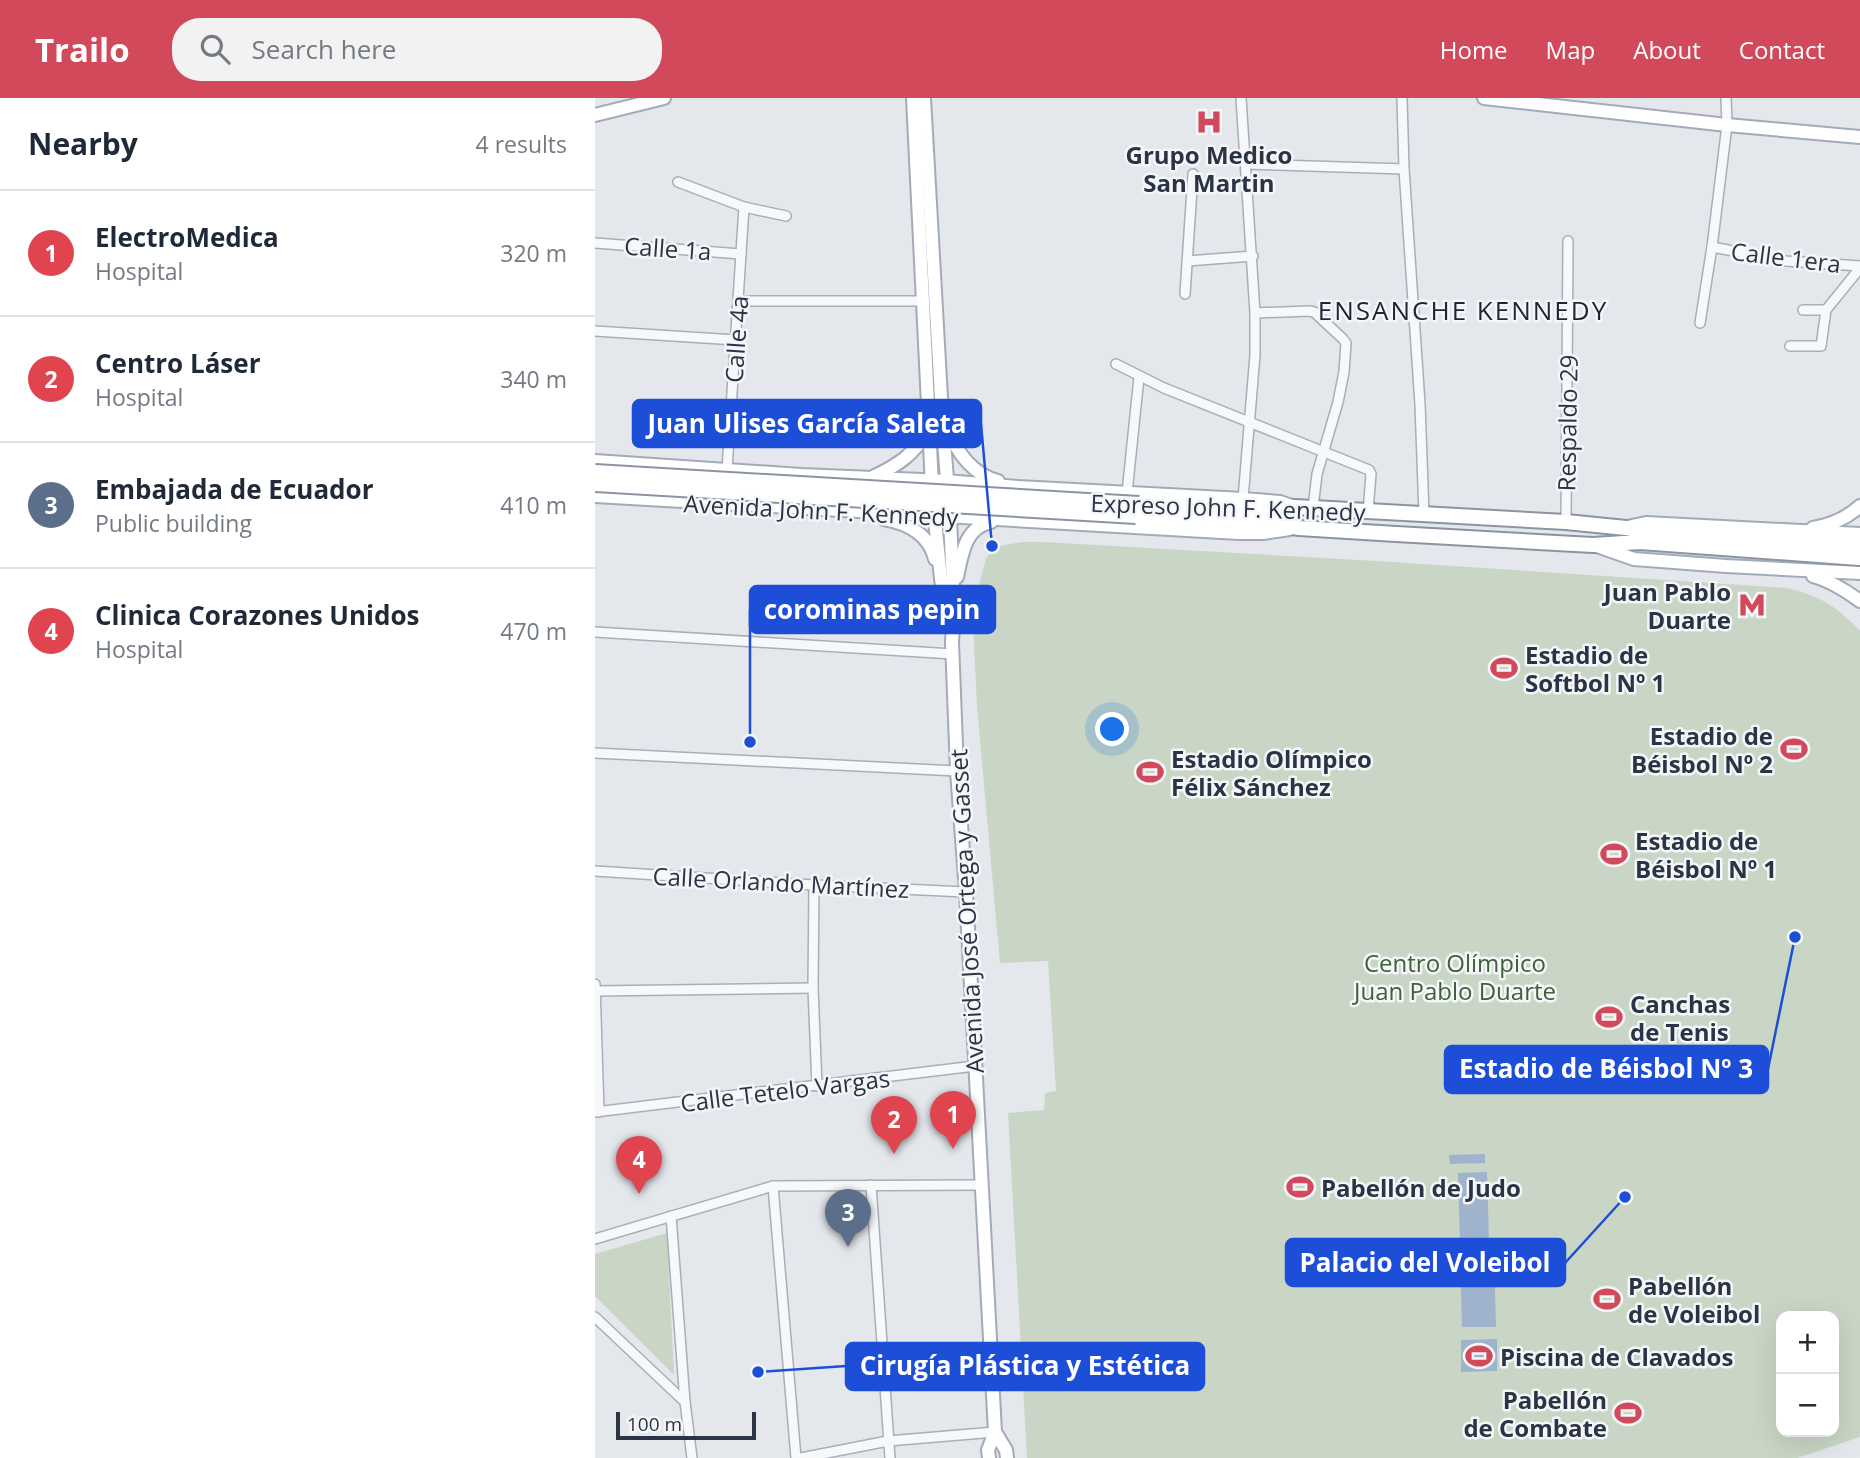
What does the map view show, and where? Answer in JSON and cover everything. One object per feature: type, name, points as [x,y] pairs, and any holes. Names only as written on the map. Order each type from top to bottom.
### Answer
[{"type":"highway","name":"Expreso John F. Kennedy","points":[[595,472],[1138,510],[1299,527],[1593,545],[1640,542],[1859,558]]},
{"type":"highway","name":"Expreso John F. Kennedy","points":[[595,484],[1138,510],[1274,510],[1295,507],[1566,522],[1626,528],[1646,533],[1860,546]]},
{"type":"main road","points":[[595,115],[664,98]]},
{"type":"main road","name":"Avenida José Ortega y Gasset","points":[[913,98],[931,480],[941,579],[952,648]]},
{"type":"main road","name":"Avenida José Ortega y Gasset","points":[[924,98],[950,518],[957,771],[995,1432],[988,1450],[989,1458]]},
{"type":"main road","points":[[1484,98],[1571,104],[1727,125],[1860,137]]},
{"type":"main road","points":[[942,415],[954,444],[967,462],[991,480],[1018,487]]},
{"type":"main road","points":[[870,479],[908,457],[916,450],[930,428]]},
{"type":"main road","name":"Avenida John F. Kennedy","points":[[595,461],[831,477],[931,480],[1243,499],[1280,502],[1295,507]]},
{"type":"main road","points":[[830,510],[842,505],[897,508],[905,503],[907,497],[901,487],[842,482],[831,477]]},
{"type":"main road","points":[[1050,489],[1038,494],[984,492],[977,495],[974,504],[980,514],[1036,516],[1051,523]]},
{"type":"main road","name":"Avenida John F. Kennedy","points":[[595,496],[1239,533],[1263,533],[1299,527]]},
{"type":"main road","points":[[1786,530],[1828,524],[1860,506]]},
{"type":"main road","points":[[849,512],[906,525],[918,532],[933,551],[941,579]]},
{"type":"main road","points":[[954,608],[957,576],[967,539],[975,529],[985,523],[1002,520]]},
{"type":"main road","points":[[1626,528],[1646,523],[1860,534]]},
{"type":"main road","points":[[1593,545],[1635,559],[1860,573]]},
{"type":"main road","points":[[1793,570],[1824,579],[1860,601]]},
{"type":"main road","name":"Avenida José Ortega y Gasset","points":[[995,1432],[1006,1450],[1007,1458]]},
{"type":"street","points":[[1241,98],[1255,313],[1255,355],[1243,499]]},
{"type":"street","points":[[1402,98],[1403,169],[1420,404],[1424,514]]},
{"type":"street","points":[[1700,323],[1727,125],[1726,98]]},
{"type":"street","points":[[1246,164],[1403,169]]},
{"type":"street","points":[[1185,294],[1193,174]]},
{"type":"street","points":[[678,182],[744,207],[786,216]]},
{"type":"street","name":"Calle 4a","points":[[727,470],[744,207]]},
{"type":"street","name":"Respaldo 29","points":[[1566,522],[1568,241]]},
{"type":"street","name":"Calle 1a","points":[[595,243],[741,254]]},
{"type":"street","name":"Calle 1era","points":[[1712,247],[1786,261],[1860,267]]},
{"type":"street","points":[[1187,261],[1253,256]]},
{"type":"street","points":[[1790,346],[1819,348],[1823,344],[1826,310],[1860,267]]},
{"type":"street","points":[[739,301],[924,300]]},
{"type":"street","points":[[1803,310],[1826,310]]},
{"type":"street","points":[[1255,313],[1314,312],[1346,343],[1344,372],[1338,402],[1322,451],[1313,508]]},
{"type":"street","points":[[595,331],[736,340]]},
{"type":"street","points":[[1116,363],[1139,377],[1369,470],[1371,478],[1368,512]]},
{"type":"street","points":[[1127,493],[1139,377]]},
{"type":"street","points":[[595,632],[952,648]]},
{"type":"street","points":[[595,753],[957,771]]},
{"type":"street","name":"Calle Orlando Martínez","points":[[595,872],[966,892]]},
{"type":"street","points":[[814,885],[813,988],[817,1086]]},
{"type":"street","points":[[595,984],[597,1112]]},
{"type":"street","points":[[595,991],[813,988]]},
{"type":"street","name":"Calle Tetelo Vargas","points":[[597,1112],[975,1066]]},
{"type":"street","points":[[871,1185],[890,1458]]},
{"type":"street","points":[[595,1239],[773,1186],[982,1185]]},
{"type":"street","points":[[773,1186],[799,1458],[888,1441],[995,1432]]},
{"type":"street","points":[[671,1216],[685,1402],[692,1458]]},
{"type":"street","points":[[595,1317],[685,1402]]},
{"type":"green space","name":"Centro Olímpico Juan Pablo Duarte","points":[[1043,542],[1787,588],[1827,603],[1860,631],[1860,1437],[1797,1458],[1027,1458],[1008,1113],[1044,1110],[1045,1093],[1056,1091],[1048,961],[1000,963],[977,707],[973,624],[974,605],[986,558],[998,546]]},
{"type":"green space","points":[[667,1233],[674,1375],[595,1296],[595,1254]]},
{"type":"water","points":[[1485,1154],[1485,1163],[1450,1164],[1449,1155]]},
{"type":"water","points":[[1487,1172],[1489,1241],[1460,1242],[1458,1173]]},
{"type":"water","points":[[1494,1255],[1496,1327],[1462,1327],[1460,1256]]},
{"type":"water","name":"Piscina de Clavados","points":[[1497,1339],[1497,1371],[1461,1372],[1461,1340]]},
{"type":"place","name":"Grupo Medico San Martin","points":[[1209,122]]},
{"type":"place","name":"Juan Ulises García Saleta","points":[[992,546]]},
{"type":"place","name":"Juan Pablo Duarte","points":[[1752,605]]},
{"type":"place","name":"Estadio de Softbol Nº 1","points":[[1504,668]]},
{"type":"place","name":"corominas pepin","points":[[750,742]]},
{"type":"place","name":"Estadio de Béisbol Nº 2","points":[[1794,749]]},
{"type":"place","name":"Estadio Olímpico Félix Sánchez","points":[[1150,772]]},
{"type":"place","name":"Estadio de Béisbol Nº 1","points":[[1614,854]]},
{"type":"place","name":"Estadio de Béisbol Nº 3","points":[[1795,937]]},
{"type":"place","name":"Canchas de Tenis","points":[[1609,1017]]},
{"type":"place","name":"ElectroMedica","points":[[953,1149]]},
{"type":"place","name":"Centro Láser","points":[[894,1154]]},
{"type":"place","name":"Pabellón de Judo","points":[[1300,1187]]},
{"type":"place","name":"Clinica Corazones Unidos","points":[[639,1194]]},
{"type":"place","name":"Palacio del Voleibol","points":[[1625,1197]]},
{"type":"place","name":"Embajada de Ecuador","points":[[848,1247]]},
{"type":"place","name":"Pabellón de Voleibol","points":[[1607,1299]]},
{"type":"place","name":"Piscina de Clavados","points":[[1479,1356]]},
{"type":"place","name":"Cirugía Plástica y Estética","points":[[758,1372]]},
{"type":"place","name":"Pabellón de Combate","points":[[1628,1413]]},
{"type":"district","name":"ENSANCHE KENNEDY","points":[[1463,310]]}]
